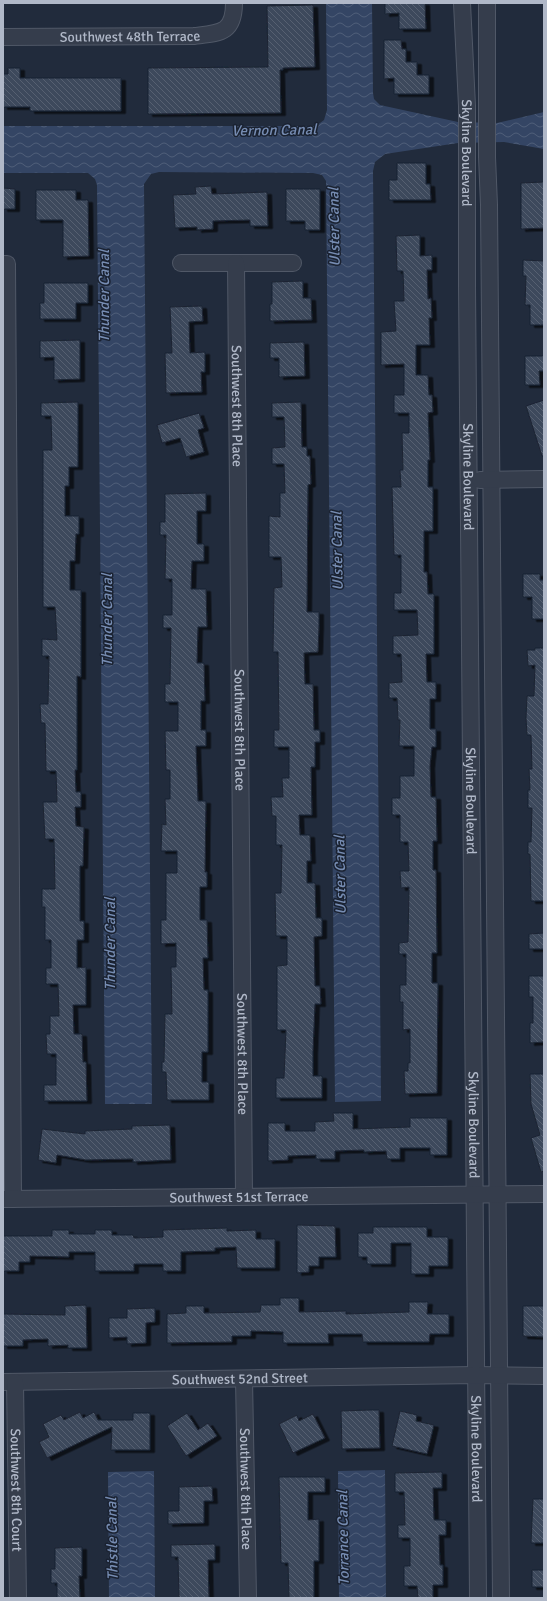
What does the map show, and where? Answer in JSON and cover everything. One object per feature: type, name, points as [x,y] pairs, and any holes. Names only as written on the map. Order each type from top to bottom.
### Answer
[{"type":"street","name":"Southwest 48th Terrace","points":[[3,37],[194,36],[221,33],[232,22],[234,3]]},
{"type":"street","name":"Skyline Boulevard","points":[[462,3],[467,119],[468,480],[478,1598]]},
{"type":"street","name":"Skyline Boulevard","points":[[487,3],[487,148],[499,1194],[501,1598]]},
{"type":"street","points":[[181,263],[293,263]]},
{"type":"street","name":"Southwest 8th Place","points":[[236,263],[244,1196]]},
{"type":"street","points":[[3,264],[7,264],[8,1199]]},
{"type":"street","points":[[468,480],[544,480]]},
{"type":"street","points":[[499,1194],[544,1194]]},
{"type":"street","name":"Southwest 51st Terrace","points":[[8,1199],[499,1194]]},
{"type":"street","name":"Southwest 52nd Street","points":[[9,1382],[244,1380],[476,1375],[499,1376]]},
{"type":"street","points":[[499,1376],[544,1376]]},
{"type":"street","name":"Southwest 8th Place","points":[[244,1380],[248,1598]]},
{"type":"street","name":"Southwest 8th Court","points":[[9,1382],[18,1598]]},
{"type":"water","points":[[326,3],[372,3],[373,93],[374,99],[380,105],[458,122],[497,123],[544,112],[544,149],[504,142],[458,143],[385,154],[375,162],[373,171],[381,1101],[335,1102],[326,181],[322,175],[313,173],[159,172],[151,174],[144,184],[152,1104],[105,1104],[97,185],[95,179],[88,173],[3,173],[3,126],[316,126],[324,120],[327,110]]},
{"type":"water","name":"Torrance Canal","points":[[385,1470],[386,1598],[339,1598],[338,1471]]},
{"type":"water","name":"Thistle Canal","points":[[154,1471],[155,1598],[109,1598],[108,1472]]},
{"type":"building","points":[[385,3],[425,3],[426,29],[399,29],[399,13],[385,14]]},
{"type":"building","points":[[313,5],[315,67],[283,68],[283,70],[280,70],[281,113],[148,114],[148,68],[268,67],[267,6]]},
{"type":"building","points":[[384,40],[401,40],[402,49],[406,49],[406,62],[417,62],[417,75],[429,75],[429,94],[394,94],[394,78],[384,79]]},
{"type":"building","points":[[8,68],[20,68],[20,78],[121,78],[121,111],[30,111],[30,107],[3,107],[3,74],[8,74]]},
{"type":"building","points":[[397,163],[426,163],[426,184],[430,184],[431,200],[389,200],[389,180],[397,180]]},
{"type":"building","points":[[544,182],[544,228],[521,229],[521,183]]},
{"type":"building","points":[[211,186],[212,194],[267,192],[268,226],[250,226],[250,220],[213,221],[213,229],[197,230],[197,227],[175,228],[173,195],[196,194],[195,187]]},
{"type":"building","points":[[3,188],[15,189],[15,209],[3,209]]},
{"type":"building","points":[[286,189],[320,189],[320,230],[305,230],[305,221],[286,221]]},
{"type":"building","points":[[36,190],[76,190],[76,200],[88,200],[89,256],[63,257],[63,220],[36,220]]},
{"type":"building","points":[[420,235],[420,256],[432,255],[432,270],[427,270],[428,299],[431,298],[432,318],[429,318],[430,345],[416,345],[416,375],[428,375],[429,395],[432,395],[433,412],[428,413],[430,460],[428,460],[428,487],[433,487],[433,531],[424,531],[424,572],[427,572],[428,594],[434,594],[434,654],[426,654],[427,682],[436,682],[436,699],[430,699],[430,729],[436,729],[436,747],[432,747],[430,766],[431,797],[436,797],[437,841],[433,841],[433,870],[436,870],[437,953],[432,953],[432,983],[438,983],[437,1093],[405,1094],[404,1071],[408,1071],[408,1063],[410,1063],[410,1029],[403,1030],[403,1002],[400,1002],[400,985],[406,985],[406,954],[399,954],[399,943],[408,942],[409,887],[401,888],[400,871],[409,871],[408,842],[400,842],[400,815],[392,815],[392,798],[400,798],[400,776],[414,776],[414,746],[399,746],[400,720],[398,720],[397,698],[389,698],[389,683],[402,682],[401,654],[393,654],[393,636],[418,635],[417,610],[394,610],[394,593],[401,593],[401,555],[394,555],[392,487],[401,487],[400,470],[403,470],[402,433],[409,433],[409,413],[394,413],[394,395],[404,395],[404,364],[381,365],[381,332],[396,331],[394,301],[404,301],[403,271],[397,271],[396,236]]},
{"type":"building","points":[[523,260],[544,261],[544,325],[530,325],[530,305],[525,305],[526,276],[523,276]]},
{"type":"building","points":[[303,281],[303,298],[311,298],[312,320],[270,321],[272,282]]},
{"type":"building","points":[[44,283],[88,283],[88,303],[76,303],[76,319],[40,319],[40,303],[44,303]]},
{"type":"building","points":[[202,306],[203,321],[189,322],[190,353],[205,352],[205,372],[201,372],[202,392],[166,393],[165,353],[172,353],[170,307]]},
{"type":"building","points":[[80,340],[80,379],[54,380],[54,357],[40,358],[40,341]]},
{"type":"building","points":[[304,342],[305,376],[279,377],[279,358],[270,358],[270,343]]},
{"type":"building","points":[[525,356],[544,356],[544,371],[539,371],[540,385],[525,385]]},
{"type":"building","points":[[544,400],[544,456],[542,456],[526,406]]},
{"type":"building","points":[[78,402],[78,467],[69,467],[69,486],[65,486],[65,516],[79,516],[79,534],[76,534],[75,561],[70,561],[70,590],[81,590],[81,677],[77,676],[77,770],[75,770],[76,792],[81,792],[81,807],[75,807],[76,826],[84,827],[83,866],[80,866],[80,921],[84,921],[84,940],[77,940],[77,968],[86,967],[86,1005],[73,1005],[74,1034],[82,1034],[83,1062],[86,1062],[87,1101],[44,1101],[44,1085],[56,1085],[56,1054],[47,1054],[46,1034],[50,1034],[50,1016],[59,1016],[58,984],[46,984],[46,968],[51,968],[51,940],[45,940],[45,907],[42,907],[42,889],[55,889],[54,839],[45,839],[43,802],[57,802],[56,771],[46,771],[45,723],[41,723],[40,704],[48,704],[49,656],[42,656],[42,639],[57,640],[55,607],[43,607],[43,450],[52,450],[51,416],[41,416],[41,403]]},
{"type":"building","points":[[301,402],[302,447],[307,447],[307,456],[310,456],[311,484],[308,485],[307,612],[319,612],[318,652],[304,653],[305,684],[313,684],[314,730],[320,730],[320,742],[315,742],[315,767],[311,767],[312,815],[299,815],[300,835],[310,835],[311,861],[307,861],[307,883],[315,883],[316,918],[322,918],[322,936],[314,937],[315,986],[320,986],[321,1004],[315,1004],[313,1076],[322,1076],[322,1098],[276,1098],[276,1078],[284,1078],[286,1030],[277,1030],[277,966],[287,965],[287,936],[276,936],[275,893],[281,893],[282,845],[276,845],[276,816],[272,816],[271,797],[283,797],[282,778],[289,778],[289,747],[274,747],[274,730],[279,730],[278,652],[273,652],[274,588],[282,587],[281,557],[269,557],[269,516],[280,517],[280,493],[285,493],[284,464],[272,464],[272,448],[285,447],[284,417],[272,417],[272,403]]},
{"type":"building","points":[[199,413],[204,428],[198,430],[204,452],[186,457],[180,438],[162,443],[157,425]]},
{"type":"building","points":[[206,493],[206,511],[197,511],[197,544],[204,544],[204,561],[192,561],[191,589],[206,589],[207,627],[198,627],[197,663],[204,663],[205,701],[201,701],[201,730],[206,730],[206,746],[196,746],[198,801],[206,801],[205,872],[207,872],[207,887],[200,887],[200,920],[207,920],[208,958],[203,958],[204,990],[208,990],[208,1052],[202,1052],[202,1082],[209,1082],[209,1100],[167,1100],[166,1072],[162,1072],[162,1062],[164,1062],[165,1014],[172,1014],[171,967],[176,967],[176,943],[161,944],[161,920],[166,920],[166,873],[177,873],[177,851],[161,851],[162,824],[166,825],[165,799],[170,799],[170,770],[166,770],[165,731],[178,731],[178,702],[165,702],[165,684],[170,684],[171,628],[163,628],[163,615],[172,615],[172,579],[165,579],[166,535],[160,535],[160,522],[165,522],[165,494]]},
{"type":"building","points":[[523,574],[540,574],[540,580],[544,580],[544,619],[532,619],[532,597],[523,597]]},
{"type":"building","points":[[535,648],[544,648],[544,901],[531,901],[530,854],[528,854],[528,842],[531,842],[532,808],[528,808],[528,790],[530,790],[529,769],[532,769],[531,735],[527,735],[526,718],[527,696],[534,696],[535,665],[528,666],[527,650],[535,650]]},
{"type":"building","points":[[544,933],[544,949],[529,949],[529,934]]},
{"type":"building","points":[[529,976],[544,976],[544,1042],[530,1043],[530,1023],[533,1023],[533,997],[529,997]]},
{"type":"building","points":[[530,1074],[544,1074],[544,1171],[541,1172],[531,1138],[540,1135],[531,1104]]},
{"type":"building","points":[[333,1113],[353,1113],[353,1129],[410,1127],[410,1118],[447,1118],[447,1155],[430,1155],[430,1148],[400,1148],[400,1159],[387,1159],[386,1151],[364,1152],[364,1150],[335,1151],[335,1159],[316,1159],[316,1155],[288,1156],[288,1160],[268,1161],[268,1123],[285,1123],[285,1131],[315,1131],[315,1122],[334,1121]]},
{"type":"building","points":[[170,1125],[171,1160],[133,1162],[133,1159],[86,1160],[57,1155],[56,1163],[38,1160],[42,1129],[85,1134],[85,1131],[132,1129],[132,1126]]},
{"type":"building","points":[[297,1225],[335,1226],[336,1257],[319,1257],[319,1266],[309,1266],[309,1272],[297,1273]]},
{"type":"building","points":[[373,1227],[427,1227],[427,1237],[448,1237],[448,1266],[429,1266],[429,1274],[411,1274],[411,1243],[391,1243],[391,1264],[367,1264],[367,1257],[358,1257],[358,1233],[373,1233]]},
{"type":"building","points":[[227,1228],[227,1231],[256,1230],[256,1239],[275,1239],[275,1268],[237,1268],[236,1247],[215,1248],[215,1251],[181,1252],[181,1271],[163,1271],[163,1264],[134,1264],[134,1271],[95,1271],[95,1252],[69,1252],[69,1257],[30,1256],[30,1262],[19,1262],[19,1271],[3,1271],[3,1236],[52,1236],[52,1230],[69,1230],[69,1234],[95,1234],[95,1230],[112,1230],[112,1235],[133,1235],[134,1238],[163,1237],[163,1230]]},
{"type":"building","points":[[280,1298],[299,1298],[299,1312],[346,1311],[346,1314],[409,1312],[409,1302],[428,1302],[427,1314],[449,1314],[449,1334],[430,1334],[429,1342],[363,1342],[362,1334],[328,1334],[329,1343],[283,1343],[283,1332],[251,1331],[251,1336],[232,1336],[232,1342],[167,1343],[167,1314],[186,1313],[186,1306],[204,1306],[204,1313],[260,1312],[261,1305],[280,1305]]},
{"type":"building","points":[[86,1305],[87,1348],[68,1348],[68,1345],[48,1346],[48,1339],[23,1340],[23,1346],[3,1346],[3,1314],[65,1315],[65,1306]]},
{"type":"building","points":[[523,1306],[544,1306],[544,1337],[523,1336]]},
{"type":"building","points":[[155,1308],[155,1322],[146,1323],[146,1343],[127,1344],[127,1337],[109,1338],[109,1318],[127,1318],[127,1309]]},
{"type":"building","points":[[379,1410],[380,1448],[342,1449],[341,1411]]},
{"type":"building","points":[[400,1411],[417,1415],[416,1421],[434,1425],[427,1454],[392,1446]]},
{"type":"building","points":[[80,1412],[83,1418],[94,1412],[98,1420],[133,1420],[133,1413],[150,1413],[150,1450],[111,1450],[112,1427],[47,1458],[39,1442],[49,1437],[43,1424],[61,1415],[64,1420]]},
{"type":"building","points":[[187,1413],[198,1430],[208,1423],[217,1436],[186,1456],[167,1426]]},
{"type":"building","points":[[313,1414],[325,1438],[293,1453],[279,1424],[297,1415],[299,1421]]},
{"type":"building","points":[[442,1472],[442,1488],[433,1488],[434,1520],[446,1520],[446,1535],[439,1535],[440,1565],[443,1565],[443,1585],[433,1585],[433,1598],[418,1598],[417,1586],[404,1586],[404,1566],[410,1566],[410,1538],[398,1538],[398,1525],[405,1525],[404,1492],[395,1492],[395,1473]]},
{"type":"building","points":[[279,1477],[325,1477],[325,1492],[308,1492],[308,1520],[319,1519],[319,1561],[314,1561],[314,1598],[289,1598],[288,1563],[281,1563]]},
{"type":"building","points":[[212,1486],[213,1501],[204,1501],[204,1523],[168,1524],[168,1511],[179,1511],[179,1487]]},
{"type":"building","points":[[533,1499],[544,1499],[544,1543],[531,1543]]},
{"type":"building","points":[[215,1544],[215,1560],[208,1560],[209,1598],[179,1598],[178,1557],[171,1557],[171,1545]]},
{"type":"building","points":[[82,1547],[82,1576],[79,1576],[80,1598],[57,1598],[57,1583],[51,1583],[51,1569],[55,1569],[55,1548]]},
{"type":"building","points":[[532,1570],[544,1570],[544,1587],[532,1587]]},
{"type":"water label","name":"Vernon Canal","points":[[274,130]]},
{"type":"water label","name":"Ulster Canal","points":[[334,227]]},
{"type":"water label","name":"Thunder Canal","points":[[104,296]]},
{"type":"water label","name":"Ulster Canal","points":[[337,551]]},
{"type":"water label","name":"Thunder Canal","points":[[107,620]]},
{"type":"water label","name":"Ulster Canal","points":[[340,875]]},
{"type":"water label","name":"Thunder Canal","points":[[110,944]]}]
